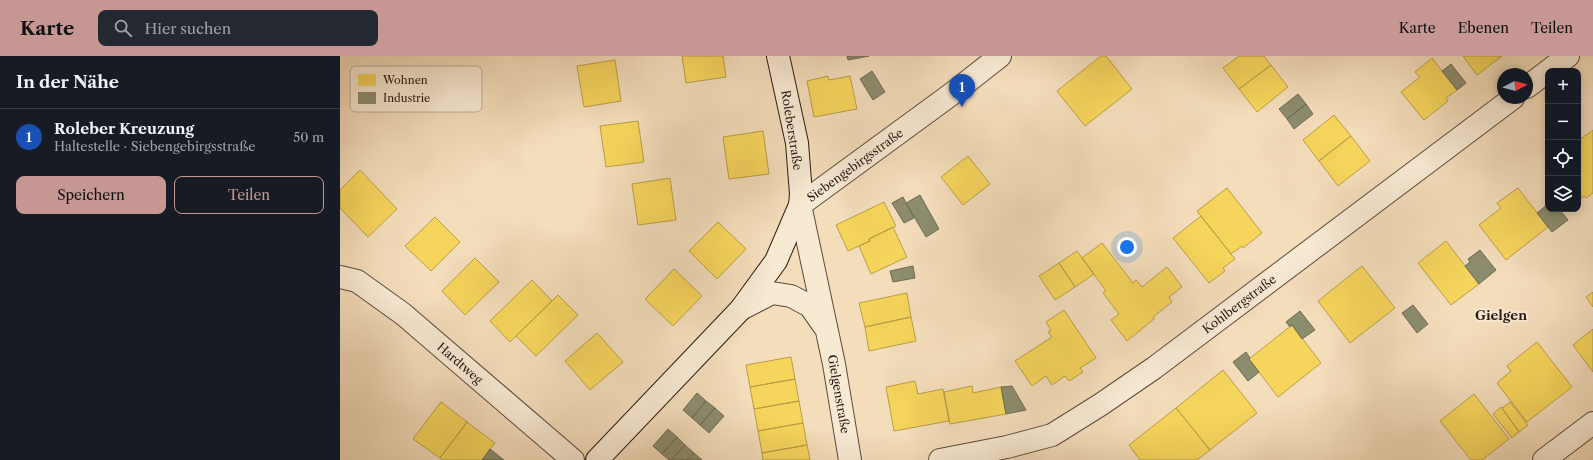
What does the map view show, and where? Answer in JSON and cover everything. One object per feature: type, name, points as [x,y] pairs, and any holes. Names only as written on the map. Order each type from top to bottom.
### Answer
[{"type":"street","name":"Roleberstraße","points":[[778,56],[797,144],[801,194],[800,205]]},
{"type":"street","name":"Siebengebirgsstraße","points":[[597,460],[741,309],[776,261],[800,205],[954,93],[1000,56]]},
{"type":"street","points":[[1552,68],[1568,56]]},
{"type":"street","points":[[1533,82],[1545,73]]},
{"type":"street","name":"Kohlbergstraße","points":[[940,460],[1007,447],[1052,435],[1100,406],[1154,368],[1505,104]]},
{"type":"street","name":"Gielgenstraße","points":[[800,205],[826,329],[850,460]]},
{"type":"street","name":"Hardtweg","points":[[340,277],[357,281],[403,314],[573,460]]},
{"type":"street","name":"Gielgenstraße","points":[[741,309],[772,293],[791,296],[810,306],[826,329]]},
{"type":"street","points":[[1544,460],[1593,423]]},
{"type":"building: Wohnen","points":[[682,56],[723,56],[726,77],[686,83]]},
{"type":"building: Wohnen","points":[[1101,56],[1106,56],[1132,89],[1085,126],[1057,91]]},
{"type":"building: Wohnen","points":[[1239,56],[1264,56],[1271,65],[1239,89],[1223,68]]},
{"type":"building: Wohnen","points":[[1463,56],[1502,56],[1477,75]]},
{"type":"building: Wohnen","points":[[1432,58],[1457,90],[1446,98],[1448,101],[1424,120],[1401,92],[1420,77],[1415,72]]},
{"type":"building: Wohnen","points":[[615,60],[621,101],[584,107],[577,66]]},
{"type":"building: Wohnen","points":[[1271,65],[1288,87],[1257,112],[1239,89]]},
{"type":"building: Wohnen","points":[[828,76],[829,80],[850,76],[857,109],[814,117],[807,81]]},
{"type":"building: Wohnen","points":[[1334,115],[1351,136],[1319,161],[1303,140]]},
{"type":"building: Wohnen","points":[[638,121],[644,162],[606,167],[600,126]]},
{"type":"building: Wohnen","points":[[1593,130],[1593,193],[1586,198],[1584,196],[1581,198],[1581,139]]},
{"type":"building: Wohnen","points":[[763,131],[769,174],[729,179],[723,137]]},
{"type":"building: Wohnen","points":[[1351,136],[1370,161],[1338,186],[1319,161]]},
{"type":"building: Wohnen","points":[[968,156],[990,184],[963,205],[941,177]]},
{"type":"building: Wohnen","points":[[360,170],[397,209],[368,237],[340,208],[340,190]]},
{"type":"building: Wohnen","points":[[670,178],[676,220],[638,225],[632,184]]},
{"type":"building: Wohnen","points":[[1227,188],[1262,233],[1243,248],[1242,246],[1231,254],[1197,211]]},
{"type":"building: Wohnen","points":[[1518,188],[1548,227],[1506,260],[1479,225],[1501,208],[1497,203]]},
{"type":"building: Wohnen","points":[[884,202],[896,226],[869,239],[870,241],[848,251],[836,225]]},
{"type":"building: Wohnen","points":[[1201,216],[1235,259],[1223,268],[1225,271],[1209,283],[1173,238]]},
{"type":"building: Wohnen","points":[[435,217],[460,242],[431,271],[405,246]]},
{"type":"building: Wohnen","points":[[718,222],[746,249],[717,279],[689,251]]},
{"type":"building: Wohnen","points":[[893,227],[907,257],[871,274],[859,246],[870,241],[869,239]]},
{"type":"building: Wohnen","points":[[1446,241],[1479,284],[1451,305],[1418,263]]},
{"type":"building: Wohnen","points":[[1102,243],[1133,283],[1136,280],[1142,287],[1167,267],[1182,287],[1169,297],[1172,302],[1127,341],[1111,320],[1119,314],[1103,293],[1106,291],[1082,258]]},
{"type":"building: Wohnen","points":[[1077,251],[1094,274],[1075,287],[1059,263]]},
{"type":"building: Wohnen","points":[[475,258],[499,282],[465,315],[442,291]]},
{"type":"building: Wohnen","points":[[1059,263],[1075,287],[1055,300],[1039,276]]},
{"type":"building: Wohnen","points":[[1362,266],[1395,308],[1350,343],[1318,301]]},
{"type":"building: Wohnen","points":[[674,269],[702,296],[673,326],[645,299]]},
{"type":"building: Wohnen","points":[[532,280],[552,301],[510,342],[490,321]]},
{"type":"building: Wohnen","points":[[1593,292],[1593,307],[1586,297]]},
{"type":"building: Wohnen","points":[[907,293],[911,317],[865,327],[859,303]]},
{"type":"building: Wohnen","points":[[558,295],[578,315],[536,356],[516,336]]},
{"type":"building: Wohnen","points":[[1064,310],[1096,358],[1080,368],[1083,372],[1069,381],[1065,376],[1052,385],[1046,376],[1032,386],[1015,361],[1052,337],[1048,332],[1051,330],[1046,322]]},
{"type":"building: Wohnen","points":[[911,317],[916,341],[869,351],[865,327]]},
{"type":"building: Wohnen","points":[[1292,325],[1321,363],[1278,397],[1249,359]]},
{"type":"building: Wohnen","points":[[1593,329],[1593,372],[1573,345]]},
{"type":"building: Wohnen","points":[[597,333],[623,362],[590,390],[565,361]]},
{"type":"building: Wohnen","points":[[1537,342],[1572,387],[1527,422],[1497,383],[1511,371],[1507,366]]},
{"type":"building: Wohnen","points":[[791,357],[795,379],[750,387],[746,365]]},
{"type":"building: Wohnen","points":[[1223,370],[1257,413],[1210,450],[1176,408]]},
{"type":"building: Wohnen","points":[[795,379],[799,401],[754,409],[750,387]]},
{"type":"building: Wohnen","points":[[915,381],[918,394],[943,389],[949,421],[894,431],[886,387]]},
{"type":"building: Wohnen","points":[[972,386],[973,393],[1001,387],[1006,414],[950,424],[944,392]]},
{"type":"building: Wohnen","points":[[1474,394],[1509,439],[1482,460],[1471,460],[1440,421]]},
{"type":"building: Wohnen","points":[[799,401],[803,423],[758,431],[754,409]]},
{"type":"building: Wohnen","points":[[441,402],[467,422],[440,458],[413,439]]},
{"type":"building: Wohnen","points":[[1510,402],[1528,425],[1519,432],[1502,408]]},
{"type":"building: Wohnen","points":[[1501,407],[1519,432],[1512,438],[1493,414]]},
{"type":"building: Wohnen","points":[[1176,408],[1210,450],[1197,460],[1140,460],[1129,445]]},
{"type":"building: Wohnen","points":[[467,422],[495,443],[482,460],[443,460],[440,458]]},
{"type":"building: Wohnen","points":[[803,423],[807,445],[762,453],[758,431]]},
{"type":"building: Wohnen","points":[[807,445],[810,460],[763,460],[762,453]]},
{"type":"building: Industrie","points":[[847,56],[869,56],[848,60]]},
{"type":"building: Industrie","points":[[1451,64],[1466,83],[1457,90],[1442,71]]},
{"type":"building: Industrie","points":[[872,71],[885,92],[873,100],[860,79]]},
{"type":"building: Industrie","points":[[1298,94],[1306,104],[1287,119],[1279,109]]},
{"type":"building: Industrie","points":[[1306,104],[1313,114],[1294,129],[1287,119]]},
{"type":"building: Industrie","points":[[920,195],[939,229],[926,237],[906,203]]},
{"type":"building: Industrie","points":[[903,197],[914,218],[904,223],[892,203]]},
{"type":"building: Industrie","points":[[1545,206],[1545,212],[1561,212],[1568,220],[1552,232],[1537,213]]},
{"type":"building: Industrie","points":[[1480,250],[1496,270],[1479,284],[1465,266],[1470,262],[1468,259]]},
{"type":"building: Industrie","points":[[913,266],[915,278],[893,282],[890,271]]},
{"type":"building: Industrie","points":[[1413,305],[1428,324],[1417,333],[1402,313]]},
{"type":"building: Industrie","points":[[1300,311],[1315,330],[1302,339],[1292,325],[1290,327],[1286,322]]},
{"type":"building: Industrie","points":[[1246,352],[1250,358],[1249,359],[1259,372],[1248,381],[1233,362]]},
{"type":"building: Industrie","points":[[1012,386],[1026,410],[1006,414],[1001,387]]},
{"type":"building: Industrie","points":[[697,393],[706,401],[692,418],[683,410]]},
{"type":"building: Industrie","points":[[706,401],[715,408],[700,425],[692,418]]},
{"type":"building: Industrie","points":[[715,408],[724,416],[709,433],[700,425]]},
{"type":"building: Industrie","points":[[668,429],[677,437],[662,454],[653,446]]},
{"type":"building: Industrie","points":[[677,437],[685,445],[671,460],[669,460],[662,454]]},
{"type":"building: Industrie","points":[[685,445],[694,453],[687,460],[671,460]]},
{"type":"building: Industrie","points":[[490,449],[504,460],[482,460]]},
{"type":"building: Industrie","points":[[694,453],[702,460],[687,460]]},
{"type":"place","name":"Roleber Kreuzung","points":[[962,107]]},
{"type":"district","name":"Gielgen","points":[[1501,315]]}]
